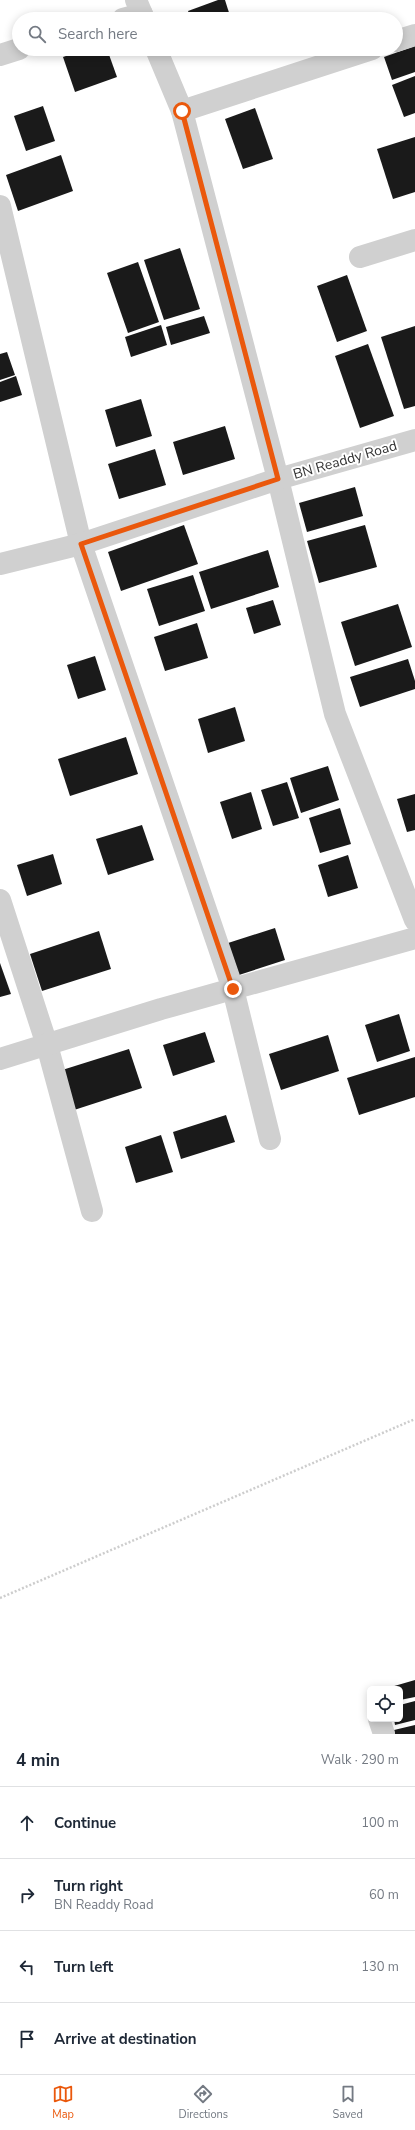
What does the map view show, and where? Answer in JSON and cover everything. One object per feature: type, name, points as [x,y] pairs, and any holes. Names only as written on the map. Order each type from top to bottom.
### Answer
[{"type":"street","points":[[403,39],[415,35]]},
{"type":"street","points":[[0,54],[12,51]]},
{"type":"street","points":[[159,56],[182,111],[278,479],[335,714],[415,920]]},
{"type":"street","points":[[182,111],[351,56]]},
{"type":"street","points":[[0,206],[81,544],[233,989],[270,1139]]},
{"type":"street","points":[[360,257],[415,240]]},
{"type":"street","name":"BN Readdy Road","points":[[0,564],[81,544],[278,479],[415,440]]},
{"type":"street","points":[[0,900],[47,1045],[92,1211]]},
{"type":"street","points":[[0,1059],[233,989],[415,938]]},
{"type":"street","points":[[380,1722],[384,1734]]},
{"type":"path","points":[[0,1598],[415,1419]]},
{"type":"building","points":[[218,0],[225,0],[229,12],[188,12]]},
{"type":"building","points":[[415,46],[415,72],[392,80],[384,57],[403,56],[403,50]]},
{"type":"building","points":[[110,56],[117,77],[75,92],[63,57]]},
{"type":"building","points":[[415,76],[415,113],[404,117],[392,85]]},
{"type":"building","points":[[43,106],[55,141],[26,151],[14,116]]},
{"type":"building","points":[[255,108],[273,159],[243,169],[225,119]]},
{"type":"building","points":[[415,137],[415,192],[393,199],[377,149]]},
{"type":"building","points":[[61,155],[73,191],[18,211],[6,175]]},
{"type":"building","points":[[180,248],[200,309],[164,320],[144,260]]},
{"type":"building","points":[[138,262],[159,322],[128,333],[107,273]]},
{"type":"building","points":[[347,275],[367,331],[337,342],[317,286]]},
{"type":"building","points":[[204,316],[210,333],[171,345],[166,327]]},
{"type":"building","points":[[161,325],[167,345],[131,357],[125,337]]},
{"type":"building","points":[[415,326],[415,406],[404,409],[381,337]]},
{"type":"building","points":[[368,344],[394,416],[360,428],[335,356]]},
{"type":"building","points":[[7,352],[15,375],[0,380],[0,354]]},
{"type":"building","points":[[16,376],[22,395],[0,402],[0,382]]},
{"type":"building","points":[[141,399],[152,436],[116,447],[105,410]]},
{"type":"building","points":[[225,426],[235,459],[183,475],[173,442]]},
{"type":"building","points":[[155,449],[166,485],[119,499],[108,464]]},
{"type":"building","points":[[355,487],[363,516],[307,532],[299,503]]},
{"type":"building","points":[[184,525],[198,564],[121,591],[108,552]]},
{"type":"building","points":[[365,525],[377,567],[319,583],[307,541]]},
{"type":"building","points":[[268,550],[279,587],[211,609],[199,572]]},
{"type":"building","points":[[193,575],[205,611],[159,626],[147,589]]},
{"type":"building","points":[[273,600],[281,625],[254,634],[246,608]]},
{"type":"building","points":[[398,604],[412,647],[355,666],[341,622]]},
{"type":"building","points":[[197,623],[208,658],[165,671],[154,637]]},
{"type":"building","points":[[95,656],[106,690],[78,699],[67,665]]},
{"type":"building","points":[[408,659],[415,681],[415,689],[360,707],[350,677]]},
{"type":"building","points":[[235,707],[245,741],[208,753],[198,719]]},
{"type":"building","points":[[126,737],[138,774],[70,796],[58,759]]},
{"type":"building","points":[[328,766],[339,800],[301,813],[290,778]]},
{"type":"building","points":[[287,782],[299,818],[273,826],[261,790]]},
{"type":"building","points":[[251,792],[262,829],[232,839],[220,802]]},
{"type":"building","points":[[415,794],[415,830],[407,832],[397,799]]},
{"type":"building","points":[[340,808],[351,844],[320,853],[309,818]]},
{"type":"building","points":[[142,825],[154,860],[108,875],[96,839]]},
{"type":"building","points":[[53,854],[62,884],[27,896],[17,865]]},
{"type":"building","points":[[348,855],[358,888],[328,897],[318,865]]},
{"type":"building","points":[[275,928],[285,960],[239,975],[228,943]]},
{"type":"building","points":[[99,931],[111,969],[42,991],[30,954]]},
{"type":"building","points":[[0,963],[11,994],[0,997]]},
{"type":"building","points":[[399,1014],[410,1051],[377,1062],[365,1025]]},
{"type":"building","points":[[205,1032],[215,1062],[173,1076],[163,1045]]},
{"type":"building","points":[[328,1035],[339,1071],[281,1090],[269,1054]]},
{"type":"building","points":[[129,1049],[142,1088],[71,1111],[59,1071]]},
{"type":"building","points":[[415,1057],[415,1097],[359,1115],[347,1078]]},
{"type":"building","points":[[226,1115],[235,1142],[181,1159],[173,1132]]},
{"type":"building","points":[[161,1135],[173,1172],[136,1183],[125,1147]]},
{"type":"building","points":[[415,1680],[415,1697],[403,1699],[403,1686],[394,1686]]},
{"type":"building","points":[[415,1701],[415,1720],[395,1725],[394,1722],[403,1722],[403,1704]]},
{"type":"building","points":[[415,1725],[415,1734],[395,1734],[394,1730]]},
{"type":"route","points":[[182,111],[278,479],[81,544],[233,989]]}]
